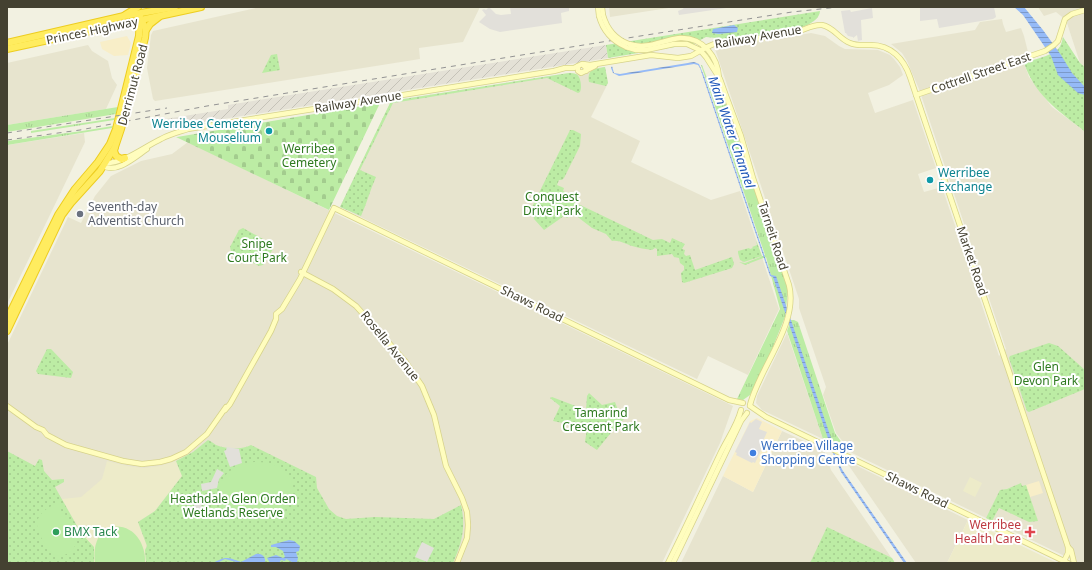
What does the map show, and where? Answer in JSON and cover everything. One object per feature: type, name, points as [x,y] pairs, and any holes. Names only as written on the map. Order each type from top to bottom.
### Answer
[{"type":"highway","points":[[124,16],[138,7]]},
{"type":"highway","name":"Princes Highway","points":[[7,43],[26,42],[126,23],[140,17],[148,9],[175,7]]},
{"type":"highway","name":"Princes Highway","points":[[7,49],[26,42],[124,16],[161,16],[201,7]]},
{"type":"highway","points":[[146,30],[150,24],[161,16]]},
{"type":"highway","name":"Derrimut Road","points":[[9,321],[27,290],[65,210],[115,147],[143,47],[146,30],[140,17]]},
{"type":"highway","name":"Derrimut Road","points":[[7,331],[9,321],[20,292],[58,214],[79,183],[102,162],[110,144],[116,129],[139,34],[138,24],[140,17]]},
{"type":"highway","points":[[126,23],[139,34]]},
{"type":"highway","points":[[115,147],[114,151],[116,156],[121,159],[125,158]]},
{"type":"highway","points":[[20,292],[23,288],[26,288],[27,290]]},
{"type":"street","points":[[598,7],[604,29],[617,42],[636,50],[646,50],[682,44],[691,45],[700,50]]},
{"type":"street","points":[[601,15],[602,7]]},
{"type":"street","name":"Cottrell Street East","points":[[916,95],[1046,50],[1054,45],[1060,34],[1065,19],[1072,14],[1085,10]]},
{"type":"street","name":"Market Road","points":[[810,27],[822,25],[832,29],[848,43],[857,45],[878,45],[891,50],[900,58],[906,68],[1068,547],[1071,550],[1074,563]]},
{"type":"street","name":"Railway Avenue","points":[[102,162],[114,162],[125,158],[176,132],[554,71],[563,68],[576,68],[581,65],[590,65],[651,55],[678,58],[691,56],[700,50],[720,43],[796,32],[810,27]]},
{"type":"street","points":[[628,46],[646,46],[683,38],[707,47]]},
{"type":"street","name":"Tarneit Road","points":[[707,47],[711,52],[719,71],[720,79],[789,285],[791,297],[789,315],[755,391],[747,404]]},
{"type":"street","name":"Tarneit Road","points":[[700,50],[720,79]]},
{"type":"street","name":"Railway Avenue","points":[[586,70],[602,63]]},
{"type":"street","points":[[581,65],[586,66],[586,70],[583,73],[579,72],[578,68],[581,65]]},
{"type":"street","name":"Railway Avenue","points":[[554,71],[579,72]]},
{"type":"street","name":"Railway Avenue","points":[[102,162],[107,168],[116,168],[163,138]]},
{"type":"street","name":"Shaws Road","points":[[302,272],[334,208],[729,400],[743,412],[766,416]]},
{"type":"street","points":[[7,406],[36,427],[43,430],[47,435],[66,445],[123,462],[142,464],[171,459],[186,452],[207,434],[230,404],[277,322],[302,272]]},
{"type":"street","name":"Rosella Avenue","points":[[302,272],[334,289],[360,309],[405,361],[422,386],[432,408],[446,466],[462,498],[467,512],[467,538],[457,563]]},
{"type":"street","name":"Shaws Road","points":[[729,400],[747,404],[766,416],[1066,562]]},
{"type":"street","points":[[668,563],[721,451],[737,424],[741,409],[747,404],[750,410],[741,421],[673,563]]},
{"type":"street","points":[[721,451],[726,454]]},
{"type":"street","points":[[718,458],[723,461]]},
{"type":"street","points":[[1066,562],[1068,547]]},
{"type":"shaded area","points":[[260,7],[480,7],[463,42],[419,48],[420,59],[155,101],[153,99],[147,68],[151,35],[153,31]]},
{"type":"shaded area","points":[[489,7],[496,14],[501,15],[511,14],[510,7],[569,7],[569,11],[561,13],[562,23],[500,32],[490,29],[479,22],[486,15],[482,10],[486,10]]},
{"type":"shaded area","points":[[609,7],[675,7],[610,17]]},
{"type":"shaded area","points":[[684,7],[733,7],[679,15],[678,11]]},
{"type":"shaded area","points":[[920,7],[994,7],[996,17],[993,19],[939,28],[937,19],[920,21]]},
{"type":"shaded area","points":[[1038,7],[1085,7],[1085,67],[1080,63],[1066,20],[1056,12],[1044,16]]},
{"type":"shaded area","points":[[872,8],[873,18],[861,20],[862,40],[858,41],[857,35],[853,38],[848,36],[845,33],[841,11],[850,10],[851,12]]},
{"type":"shaded area","points":[[1002,19],[1006,32],[1021,28],[1028,52],[1021,55],[1029,77],[1052,107],[1085,133],[1085,563],[1079,563],[852,453],[836,433],[823,395],[826,387],[799,308],[799,299],[715,49],[811,33],[825,36],[845,49],[878,50],[890,55],[894,59],[900,67],[903,75],[889,85],[868,93],[875,113],[913,100],[936,168],[918,174],[924,192],[942,187],[999,356],[1006,349],[919,89],[907,61],[902,53],[891,44],[975,30],[980,22]]},
{"type":"shaded area","points":[[127,36],[131,43],[128,55],[114,56],[102,49],[100,42]]},
{"type":"shaded area","points":[[88,45],[92,51],[108,61],[112,78],[117,85],[106,109],[7,125],[7,63]]},
{"type":"shaded area","points":[[606,45],[608,58],[173,127],[159,120],[228,109],[228,105]]},
{"type":"shaded area","points":[[605,67],[608,83],[591,117],[640,141],[631,162],[711,200],[740,191],[779,309],[748,375],[708,356],[697,379],[340,207],[391,101],[569,73],[577,74],[589,72],[596,68]]},
{"type":"shaded area","points":[[84,133],[85,142],[7,304],[7,145]]},
{"type":"shaded area","points":[[188,142],[733,406],[720,443],[662,563],[7,563],[7,345],[68,217],[81,223],[95,196],[111,176],[141,161],[172,154]]},
{"type":"shaded area","points":[[787,333],[823,439],[762,410],[756,403],[757,396]]},
{"type":"shaded area","name":"Werribee Village Shopping Centre","points":[[757,418],[782,431],[753,492],[723,476],[750,421]]},
{"type":"shaded area","points":[[756,419],[762,422],[759,429],[767,432],[763,441],[765,442],[755,463],[752,463],[736,455],[737,453],[735,452],[750,422],[751,423]]},
{"type":"shaded area","points":[[782,431],[824,450],[831,470],[895,563],[681,563],[723,476],[753,492]]},
{"type":"shaded area","points":[[227,447],[239,449],[242,463],[230,467],[224,451]]},
{"type":"shaded area","points":[[845,460],[968,520],[947,563],[916,563]]},
{"type":"shaded area","points":[[107,461],[144,468],[160,466],[176,461],[182,476],[155,511],[138,522],[147,546],[145,550],[146,563],[94,563],[90,544],[81,533],[62,499],[81,497],[102,479]]},
{"type":"shaded area","points":[[217,469],[224,473],[219,479],[217,488],[202,491],[201,484],[211,482]]},
{"type":"shaded area","points":[[970,477],[982,483],[975,497],[963,491]]},
{"type":"shaded area","points":[[1039,481],[1043,493],[1030,497],[1026,485]]},
{"type":"shaded area","points":[[199,495],[202,508],[200,510],[203,512],[204,509],[211,508],[212,516],[199,518],[196,516],[193,500],[195,499],[190,500],[189,496]]},
{"type":"shaded area","points":[[968,520],[1053,561],[1058,563],[947,563]]},
{"type":"shaded area","points":[[422,542],[434,548],[427,562],[415,557]]},
{"type":"green space","points":[[820,11],[817,18],[809,24],[784,32],[736,39],[706,37],[693,44],[608,58],[606,45]]},
{"type":"green space","points":[[1063,37],[1080,63],[1085,67],[1085,133],[1048,101],[1041,93],[1034,84],[1024,63],[1054,52],[1060,46]]},
{"type":"green space","points":[[277,54],[280,70],[262,73],[271,55]]},
{"type":"green space","points":[[701,65],[714,97],[724,102],[727,106],[775,250],[774,254],[777,262],[781,266],[788,290],[785,317],[764,369],[750,395],[743,400],[737,399],[780,309],[766,257],[745,265],[739,262],[745,263],[765,255]]},
{"type":"green space","points":[[605,67],[608,83],[606,86],[589,82],[589,74],[592,70]]},
{"type":"green space","points":[[569,73],[578,75],[581,85],[580,92],[578,93],[547,78],[393,103],[360,170],[376,177],[361,216],[340,207],[391,101]]},
{"type":"green space","name":"Werribee Cemetery","points":[[380,103],[329,210],[176,137],[177,137]]},
{"type":"green space","points":[[118,107],[116,114],[7,132],[7,125]]},
{"type":"green space","points":[[115,118],[114,120],[31,133],[31,131]]},
{"type":"green space","points":[[113,126],[112,128],[7,145],[7,141]]},
{"type":"green space","name":"Conquest Drive Park","points":[[570,130],[581,134],[580,146],[564,178],[559,180],[557,185],[564,188],[563,191],[574,196],[572,201],[653,240],[662,239],[670,243],[672,238],[685,244],[682,249],[685,250],[684,254],[686,256],[690,255],[695,270],[732,257],[734,264],[732,268],[684,283],[682,282],[681,273],[684,270],[684,266],[680,263],[679,258],[674,257],[672,254],[657,256],[657,249],[655,248],[652,250],[645,249],[612,241],[606,234],[592,228],[579,218],[575,212],[567,218],[564,216],[544,230],[534,219],[532,207]]},
{"type":"green space","name":"Snipe Court Park","points":[[243,228],[270,243],[270,246],[273,249],[263,265],[259,266],[231,251],[230,247],[239,230]]},
{"type":"green space","points":[[756,240],[762,256],[744,262],[740,260],[738,251],[753,248],[752,247],[757,245]]},
{"type":"green space","points":[[791,320],[798,322],[835,433],[847,450],[823,439],[787,331]]},
{"type":"green space","name":"Glen Devon Park","points":[[1049,343],[1058,346],[1085,370],[1085,389],[1029,412],[1027,411],[1009,358],[1010,356]]},
{"type":"green space","points":[[47,349],[51,349],[73,372],[71,378],[38,374],[36,371]]},
{"type":"green space","name":"Tamarind Crescent Park","points":[[589,393],[602,405],[615,402],[618,410],[625,418],[597,450],[585,442],[587,428],[553,421],[560,406],[550,398],[552,397],[586,410],[587,396]]},
{"type":"green space","name":"Heathdale Glen Orden Wetlands Reserve","points":[[208,440],[216,445],[229,448],[243,448],[251,445],[316,477],[317,488],[329,509],[337,516],[346,519],[375,517],[434,519],[461,505],[463,528],[459,549],[453,563],[146,563],[145,550],[147,546],[138,522],[155,511],[182,476],[176,461],[193,452]]},
{"type":"green space","points":[[7,451],[35,466],[39,459],[42,460],[44,471],[52,480],[64,479],[64,482],[55,487],[81,533],[94,547],[94,563],[7,563]]},
{"type":"green space","points":[[254,462],[271,464],[283,469],[290,478],[293,488],[291,498],[284,507],[273,514],[257,518],[242,517],[231,512],[223,503],[220,494],[221,484],[226,474],[237,467]]},
{"type":"green space","points":[[1021,483],[1022,486],[1026,485],[1038,521],[1029,522],[999,508],[992,521],[986,518],[1000,490],[1007,489]]},
{"type":"green space","name":"BMX Tack","points":[[57,503],[62,508],[60,509],[73,528],[77,540],[74,548],[70,552],[62,555],[53,554],[50,552],[40,535],[37,524],[41,514]]},
{"type":"green space","points":[[111,527],[126,528],[137,536],[143,548],[145,563],[95,563],[95,547],[99,537],[106,529]]},
{"type":"green space","points":[[827,527],[892,558],[895,563],[810,563]]},
{"type":"water","points":[[1014,7],[1024,7],[1043,30],[1072,73],[1085,87],[1085,95],[1078,93],[1058,75],[1051,56],[1023,15]]},
{"type":"water","points":[[734,25],[738,28],[737,32],[719,34],[712,33],[713,29]]},
{"type":"water","points":[[694,62],[699,64],[704,76],[771,275],[776,276],[831,438],[836,458],[843,471],[907,563],[904,563],[841,472],[834,456],[773,277],[770,276],[700,68],[698,65],[694,64],[619,76],[613,73],[611,68],[612,66],[614,73],[620,74]]},
{"type":"water","points":[[289,540],[294,541],[300,546],[299,551],[296,552],[298,558],[297,562],[292,562],[286,559],[285,561],[281,560],[279,563],[270,563],[267,558],[276,555],[283,558],[285,557],[283,551],[276,547],[271,547],[271,545]]},
{"type":"water","points":[[256,554],[263,556],[265,563],[240,563],[225,559],[217,563],[213,563],[227,558],[241,562]]},
{"type":"railway","points":[[7,140],[80,130],[207,106],[596,43],[792,12],[839,7]]},
{"type":"railway","points":[[7,133],[167,108]]},
{"type":"place","name":"Werribee Cemetery Mouselium","points":[[269,131]]},
{"type":"place","name":"Werribee Exchange","points":[[930,180]]},
{"type":"place","name":"Seventh-day Adventist Church","points":[[80,214]]},
{"type":"place","name":"Werribee Village Shopping Centre","points":[[753,453]]},
{"type":"place","name":"BMX Tack","points":[[56,532]]},
{"type":"place","name":"Werribee Health Care","points":[[1030,532]]},
{"type":"water label","name":"Main Water Channel","points":[[732,132]]}]
